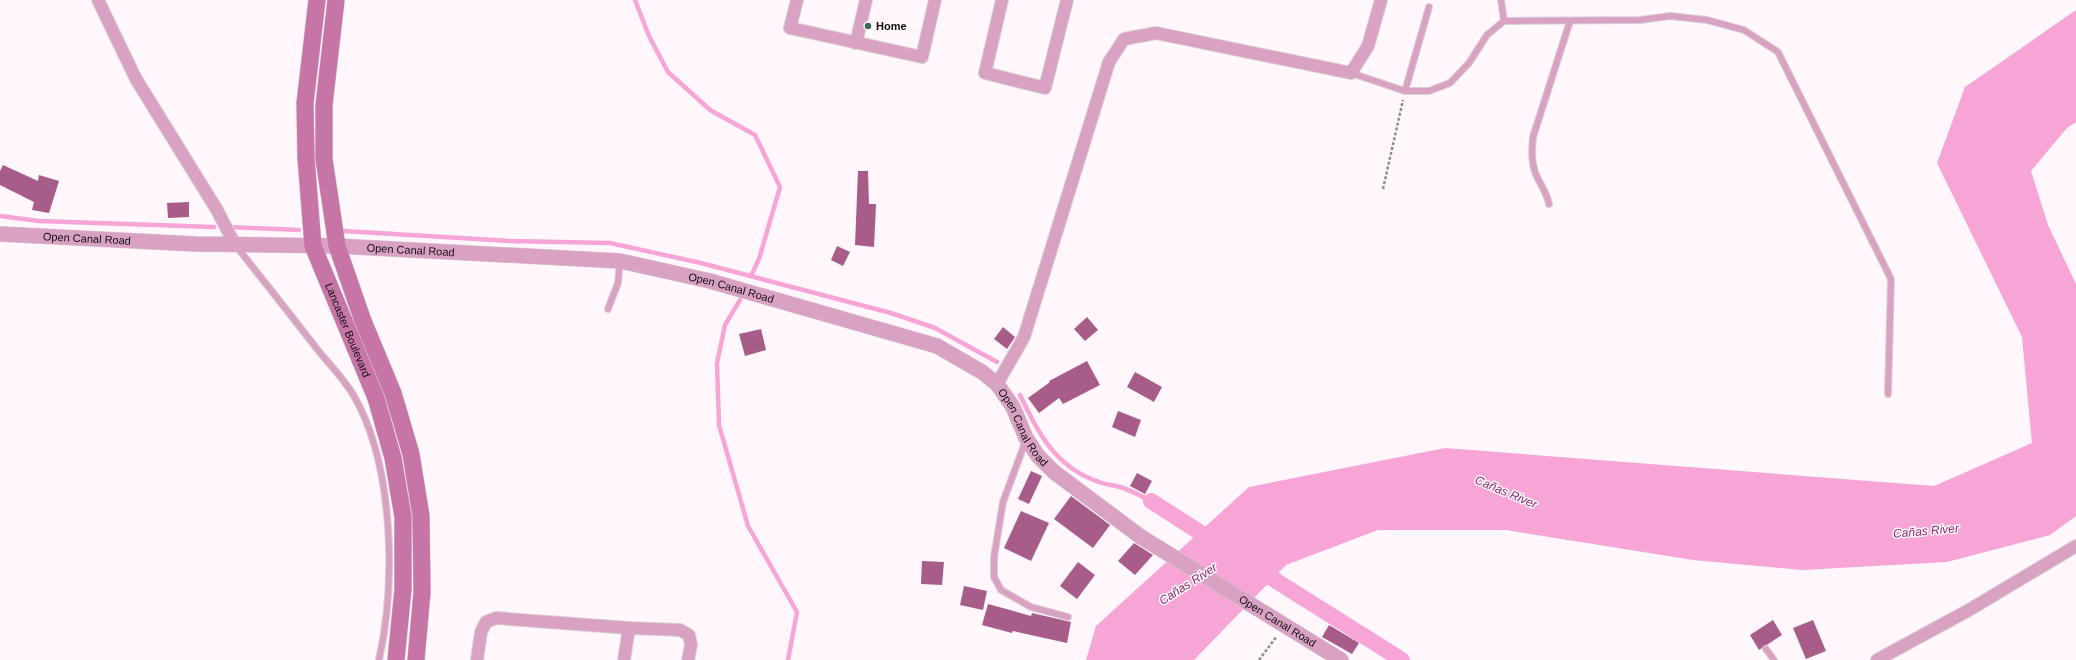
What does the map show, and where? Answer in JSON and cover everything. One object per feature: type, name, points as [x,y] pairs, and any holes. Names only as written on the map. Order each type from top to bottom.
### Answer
[{"type":"main road","name":"Lancaster Boulevard","points":[[317,0],[305,103],[306,158],[313,246],[376,398],[393,458],[403,517],[403,589],[396,660]]},
{"type":"main road","name":"Lancaster Boulevard","points":[[336,0],[324,105],[324,159],[337,246],[363,321],[393,393],[411,454],[421,516],[422,592],[416,660]]},
{"type":"street","points":[[98,0],[136,78],[217,210],[234,243]]},
{"type":"street","points":[[796,0],[790,28],[922,57],[935,0]]},
{"type":"street","points":[[856,43],[866,0]]},
{"type":"street","points":[[1002,0],[985,73],[1045,88],[1067,0]]},
{"type":"street","points":[[997,384],[1024,337],[1109,62],[1124,39],[1156,33],[1351,73],[1368,46],[1381,0]]},
{"type":"street","name":"Open Canal Road","points":[[0,234],[195,244],[234,243],[337,246],[620,261],[710,281],[937,346],[982,372],[997,384],[1013,408],[1026,438],[1038,456],[1054,472],[1141,537],[1341,660]]},
{"type":"street","points":[[1877,660],[1969,610],[2076,546]]},
{"type":"street","points":[[477,660],[481,632],[486,622],[496,618],[629,628],[680,630],[689,635],[691,645],[688,660]]},
{"type":"street","points":[[624,660],[629,628]]},
{"type":"lane","points":[[1501,0],[1504,21]]},
{"type":"lane","points":[[1405,91],[1429,7]]},
{"type":"lane","points":[[1351,73],[1405,91],[1429,90],[1450,83],[1469,63],[1487,35],[1504,21],[1640,20],[1670,16],[1707,20],[1744,30],[1778,52],[1891,279],[1888,394]]},
{"type":"lane","points":[[1549,204],[1548,197],[1535,172],[1532,154],[1533,137],[1570,21]]},
{"type":"lane","points":[[234,243],[354,395],[370,428],[383,476],[388,531],[389,596],[384,637],[379,660]]},
{"type":"lane","points":[[608,309],[618,283],[620,261]]},
{"type":"lane","points":[[1026,438],[1003,502],[994,557],[994,577],[1001,590],[1031,607],[1068,617]]},
{"type":"lane","points":[[1766,649],[1774,660]]},
{"type":"path","points":[[1383,189],[1405,91]]},
{"type":"path","points":[[1259,660],[1284,626]]},
{"type":"water","name":"Cañas River","points":[[2076,10],[2076,122],[2067,128],[2031,171],[2048,225],[2076,284],[2076,516],[2050,535],[1947,562],[1802,570],[1693,560],[1506,530],[1378,530],[1286,565],[1194,660],[1086,660],[1096,626],[1249,487],[1445,448],[1934,486],[2032,443],[2022,337],[1937,163],[1965,87]]},
{"type":"building","points":[[3,165],[38,181],[39,175],[59,181],[49,213],[32,210],[34,202],[0,185],[0,171]]},
{"type":"building","points":[[858,171],[868,171],[869,204],[876,204],[874,247],[855,245]]},
{"type":"building","points":[[189,202],[189,217],[168,218],[167,203]]},
{"type":"building","points":[[837,246],[850,252],[843,266],[831,260]]},
{"type":"building","points":[[1087,317],[1098,330],[1085,341],[1074,329]]},
{"type":"building","points":[[1003,327],[1015,337],[1007,349],[994,339]]},
{"type":"building","points":[[761,329],[766,350],[745,356],[739,334]]},
{"type":"building","points":[[1087,361],[1100,385],[1063,404],[1059,398],[1039,413],[1028,398],[1050,382],[1049,381]]},
{"type":"building","points":[[1135,372],[1162,387],[1154,402],[1127,387]]},
{"type":"building","points":[[1118,411],[1141,420],[1135,437],[1112,427]]},
{"type":"building","points":[[1031,471],[1042,476],[1029,504],[1018,499]]},
{"type":"building","points":[[1137,473],[1152,481],[1145,494],[1130,486]]},
{"type":"building","points":[[1071,496],[1110,525],[1093,548],[1054,519]]},
{"type":"building","points":[[1021,511],[1049,523],[1031,561],[1004,548]]},
{"type":"building","points":[[1134,543],[1153,555],[1135,575],[1118,561]]},
{"type":"building","points":[[922,561],[944,562],[942,585],[921,584]]},
{"type":"building","points":[[1078,562],[1095,575],[1077,599],[1060,586]]},
{"type":"building","points":[[964,586],[987,591],[983,610],[960,605]]},
{"type":"building","points":[[988,604],[1031,616],[1032,613],[1071,622],[1067,643],[1013,631],[1012,633],[982,625]]},
{"type":"building","points":[[1773,620],[1782,635],[1759,650],[1750,635]]},
{"type":"building","points":[[1813,620],[1826,651],[1806,659],[1793,628]]},
{"type":"building","points":[[1329,625],[1359,643],[1352,654],[1322,637]]},
{"type":"waterway","points":[[635,0],[649,36],[668,72],[710,110],[755,135],[780,187],[759,259],[751,276]]},
{"type":"waterway","points":[[0,216],[39,221],[214,227]]},
{"type":"waterway","points":[[229,227],[299,230]]},
{"type":"waterway","points":[[344,231],[510,241],[610,243],[701,263],[891,313],[935,328],[997,362]]},
{"type":"waterway","points":[[740,300],[725,325],[717,363],[719,425],[748,526],[797,612],[788,660]]},
{"type":"waterway","points":[[1020,395],[1034,423],[1050,448],[1071,468],[1084,476],[1105,484],[1127,489],[1151,501]]},
{"type":"waterway","points":[[1151,501],[1218,544]]},
{"type":"waterway","points":[[1254,567],[1402,660]]},
{"type":"place","name":"Home","points":[[868,26]]}]
